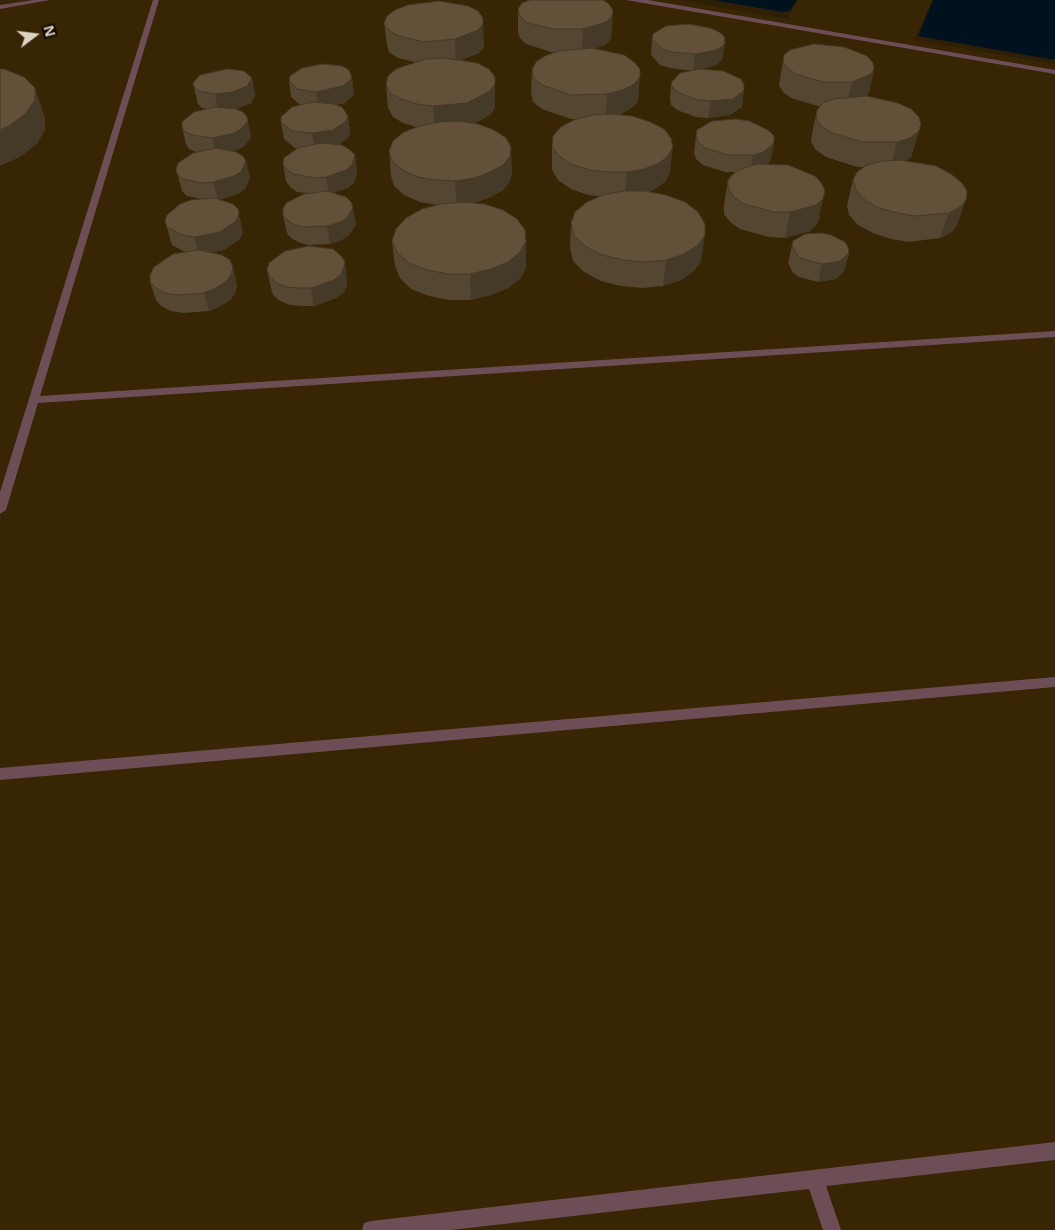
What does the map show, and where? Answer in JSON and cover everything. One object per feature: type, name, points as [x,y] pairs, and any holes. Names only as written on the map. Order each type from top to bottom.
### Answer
[{"type":"lane","points":[[0,7],[47,0]]},
{"type":"lane","points":[[0,510],[156,0]]},
{"type":"lane","points":[[629,0],[653,2],[1055,72]]},
{"type":"lane","points":[[35,400],[1055,334]]},
{"type":"lane","points":[[0,774],[1055,682]]},
{"type":"lane","points":[[371,1230],[1055,1151]]},
{"type":"lane","points":[[814,1178],[832,1230]]},
{"type":"shaded area","points":[[0,0],[678,0],[787,19],[798,0],[933,0],[914,40],[1055,64],[1055,1230],[0,1230]]},
{"type":"water","points":[[714,0],[797,0],[790,11],[782,12]]},
{"type":"water","points":[[933,0],[1055,0],[1055,60],[918,36]]},
{"type":"building","points":[[530,0],[603,0],[613,10],[612,16],[606,22],[583,29],[552,29],[526,22],[520,16],[518,9],[522,3]]},
{"type":"building","points":[[439,1],[468,6],[478,11],[483,18],[483,24],[478,30],[455,39],[423,42],[396,35],[387,29],[384,23],[387,16],[395,10],[408,5]]},
{"type":"building","points":[[688,24],[710,28],[719,32],[724,36],[725,42],[723,46],[716,50],[695,54],[671,52],[661,48],[652,39],[653,34],[666,26]]},
{"type":"building","points":[[814,44],[844,47],[867,56],[873,63],[874,69],[871,74],[852,82],[823,82],[796,74],[787,68],[783,62],[784,55],[790,50]]},
{"type":"building","points":[[592,48],[624,55],[640,69],[640,77],[634,84],[623,90],[607,94],[571,95],[542,85],[534,78],[532,70],[536,62],[545,56],[558,51]]},
{"type":"building","points":[[444,58],[477,63],[489,69],[495,77],[495,84],[490,91],[467,103],[433,106],[417,104],[390,93],[386,85],[388,76],[396,69],[426,59]]},
{"type":"building","points":[[322,64],[342,66],[349,70],[352,78],[343,86],[316,92],[297,89],[289,80],[290,76],[302,68]]},
{"type":"building","points":[[0,69],[24,77],[35,88],[35,100],[26,113],[9,126],[0,130]]},
{"type":"building","points":[[227,69],[244,71],[252,78],[247,86],[233,92],[215,94],[199,91],[194,87],[193,83],[200,75]]},
{"type":"building","points":[[700,69],[723,71],[741,79],[744,90],[733,99],[711,101],[698,100],[679,93],[673,88],[671,83],[680,73]]},
{"type":"building","points":[[866,96],[898,103],[911,109],[919,117],[921,125],[918,132],[910,138],[897,142],[863,142],[832,133],[821,126],[816,118],[817,110],[823,103],[834,99]]},
{"type":"building","points":[[313,102],[334,104],[342,107],[348,116],[346,121],[333,130],[312,133],[292,131],[281,122],[281,117],[292,107]]},
{"type":"building","points":[[215,107],[236,109],[243,112],[248,121],[240,130],[232,134],[212,138],[185,132],[182,122],[194,112]]},
{"type":"building","points":[[592,115],[632,116],[664,129],[671,138],[673,147],[668,156],[659,163],[644,169],[627,172],[608,172],[590,170],[571,164],[558,155],[552,146],[553,136],[561,127],[574,120]]},
{"type":"building","points":[[736,119],[749,121],[768,130],[774,136],[774,142],[763,152],[753,155],[728,155],[705,148],[698,142],[697,130],[712,121]]},
{"type":"building","points":[[459,121],[478,124],[494,130],[506,138],[511,147],[510,156],[503,165],[474,178],[455,181],[418,177],[402,170],[392,161],[389,151],[393,141],[404,132],[439,122]]},
{"type":"building","points":[[321,143],[342,145],[350,150],[355,155],[352,165],[346,170],[326,177],[315,178],[294,174],[287,170],[283,164],[284,158],[298,148]]},
{"type":"building","points":[[216,148],[236,152],[243,156],[246,161],[241,172],[234,176],[203,183],[183,179],[177,174],[178,163],[193,153]]},
{"type":"building","points":[[899,160],[936,166],[951,174],[962,183],[967,191],[966,200],[960,207],[949,213],[916,216],[879,208],[865,200],[856,190],[853,180],[857,172],[867,165],[882,161]]},
{"type":"building","points":[[757,164],[788,165],[815,176],[825,191],[823,199],[816,205],[790,212],[774,212],[744,204],[734,197],[728,188],[728,180],[734,173]]},
{"type":"building","points":[[327,191],[346,197],[351,202],[353,208],[346,219],[327,226],[305,227],[295,225],[283,215],[286,203],[304,194]]},
{"type":"building","points":[[624,191],[645,191],[666,195],[685,202],[698,212],[705,224],[705,235],[698,245],[684,254],[666,260],[645,262],[623,260],[602,255],[585,246],[574,235],[571,223],[575,212],[587,202],[603,195]]},
{"type":"building","points":[[214,198],[233,204],[238,209],[239,214],[236,221],[220,232],[194,237],[182,235],[167,227],[165,221],[167,215],[180,204],[191,200]]},
{"type":"building","points":[[463,202],[484,204],[503,210],[517,219],[525,230],[526,241],[520,252],[508,262],[491,269],[470,274],[448,274],[427,270],[409,263],[397,252],[392,241],[396,229],[406,218],[422,209],[441,204]]},
{"type":"building","points":[[822,233],[845,242],[849,253],[840,261],[822,264],[803,259],[797,255],[792,245],[793,241],[805,234]]},
{"type":"building","points":[[309,246],[333,249],[340,255],[345,261],[341,274],[334,280],[311,288],[287,287],[277,283],[270,277],[267,270],[269,263],[285,251]]},
{"type":"building","points":[[199,250],[222,255],[230,260],[233,267],[231,275],[225,282],[204,293],[177,295],[165,293],[150,282],[150,275],[154,267],[173,254]]}]
